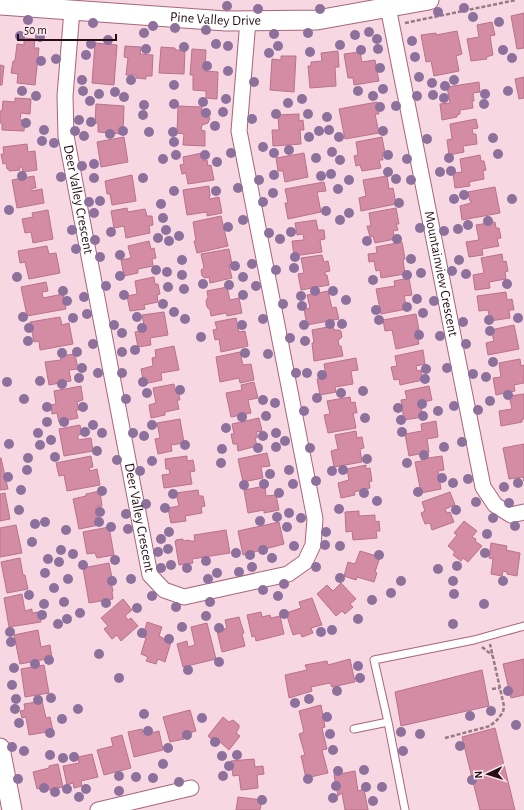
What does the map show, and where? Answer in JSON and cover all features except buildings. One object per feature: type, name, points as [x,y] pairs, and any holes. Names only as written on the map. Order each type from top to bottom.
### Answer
[{"type":"street","name":"Pine Valley Drive","points":[[0,5],[226,20],[317,20],[429,0]]},
{"type":"street","name":"Mountainview Crescent","points":[[388,7],[483,487],[495,505],[511,515],[524,512]]},
{"type":"street","name":"Deer Valley Crescent","points":[[72,10],[65,96],[66,136],[150,575],[164,590],[184,597],[288,574],[305,562],[313,545],[315,519],[239,131],[248,20]]},
{"type":"street","points":[[0,748],[12,810]]},
{"type":"street","points":[[98,810],[191,788]]},
{"type":"lane","points":[[405,810],[374,660],[474,640],[524,626]]},
{"type":"lane","points":[[354,729],[388,722]]},
{"type":"path","points":[[403,24],[516,0]]},
{"type":"path","points":[[445,738],[490,726],[504,712],[504,706],[488,635]]},
{"type":"path","points":[[492,689],[500,688]]}]
